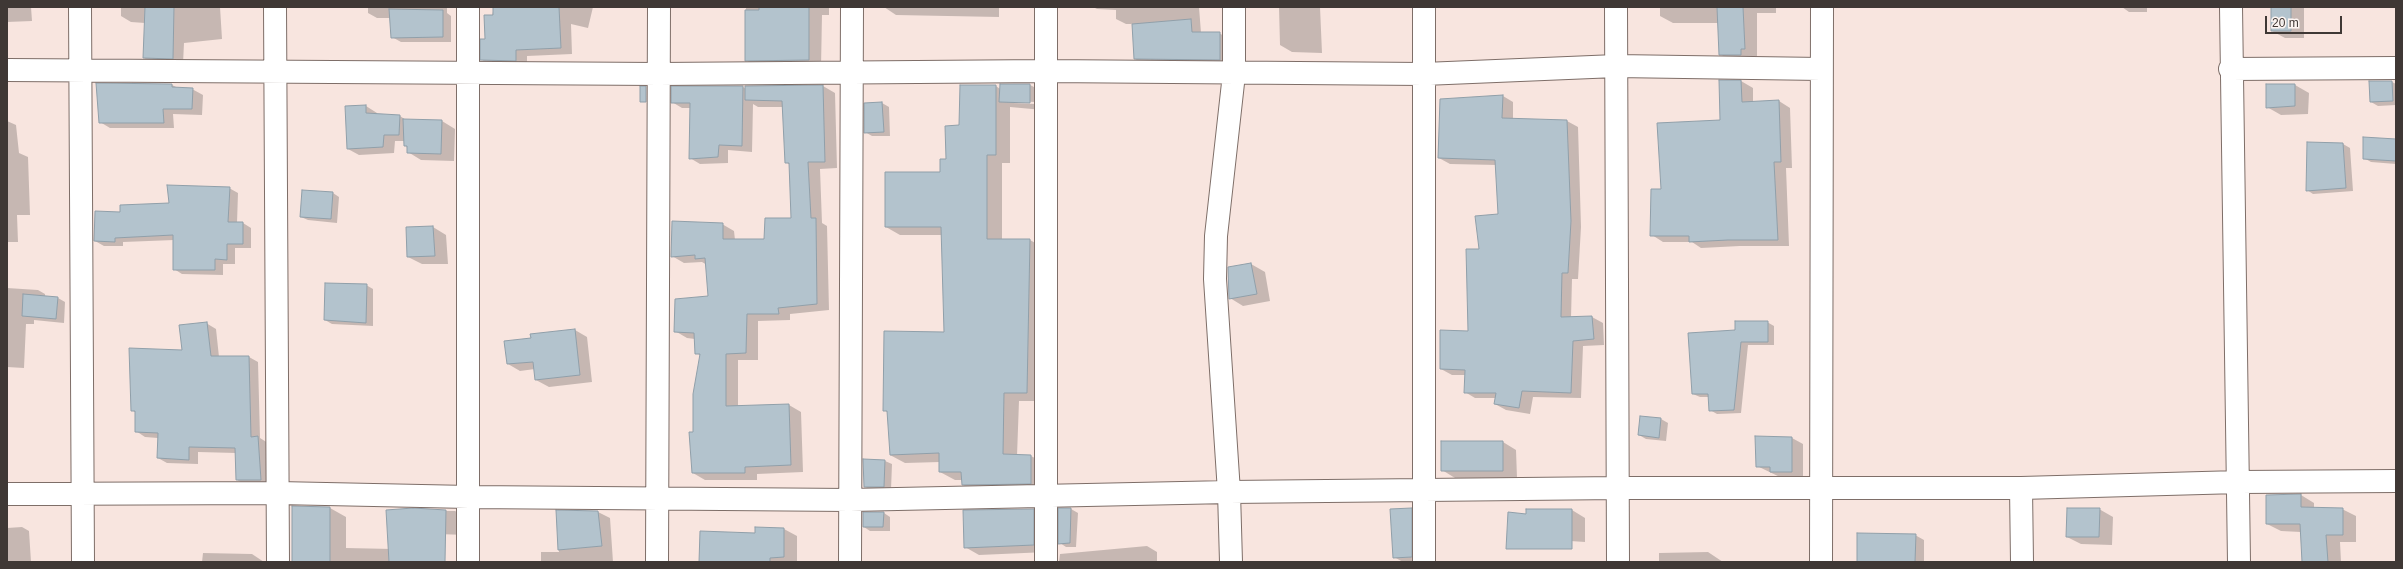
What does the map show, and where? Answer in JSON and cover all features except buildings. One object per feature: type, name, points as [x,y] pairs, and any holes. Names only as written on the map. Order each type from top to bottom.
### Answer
[{"type":"street","points":[[80,7],[83,562]]},
{"type":"street","points":[[275,7],[278,562]]},
{"type":"street","points":[[468,7],[468,562]]},
{"type":"street","points":[[657,562],[656,499],[660,7]]},
{"type":"street","points":[[850,562],[852,7]]},
{"type":"street","points":[[1046,7],[1046,562]]},
{"type":"street","points":[[1231,562],[1229,492],[1216,278],[1216,236],[1234,74],[1234,7]]},
{"type":"street","points":[[1424,7],[1424,562]]},
{"type":"street","points":[[1616,7],[1619,488],[1618,562]]},
{"type":"street","points":[[1821,562],[1822,7]]},
{"type":"street","points":[[2231,7],[2230,69],[2239,482],[2239,562]]},
{"type":"street","points":[[7,70],[80,69],[275,73],[468,74],[1046,71],[1234,74],[1424,74],[1616,66],[1822,69]]},
{"type":"street","points":[[2230,69],[2396,68]]},
{"type":"street","points":[[7,494],[278,493],[469,498],[850,500],[1229,492],[1619,488],[2021,488],[2239,482],[2396,481]]},
{"type":"street","points":[[2021,488],[2022,562]]}]
